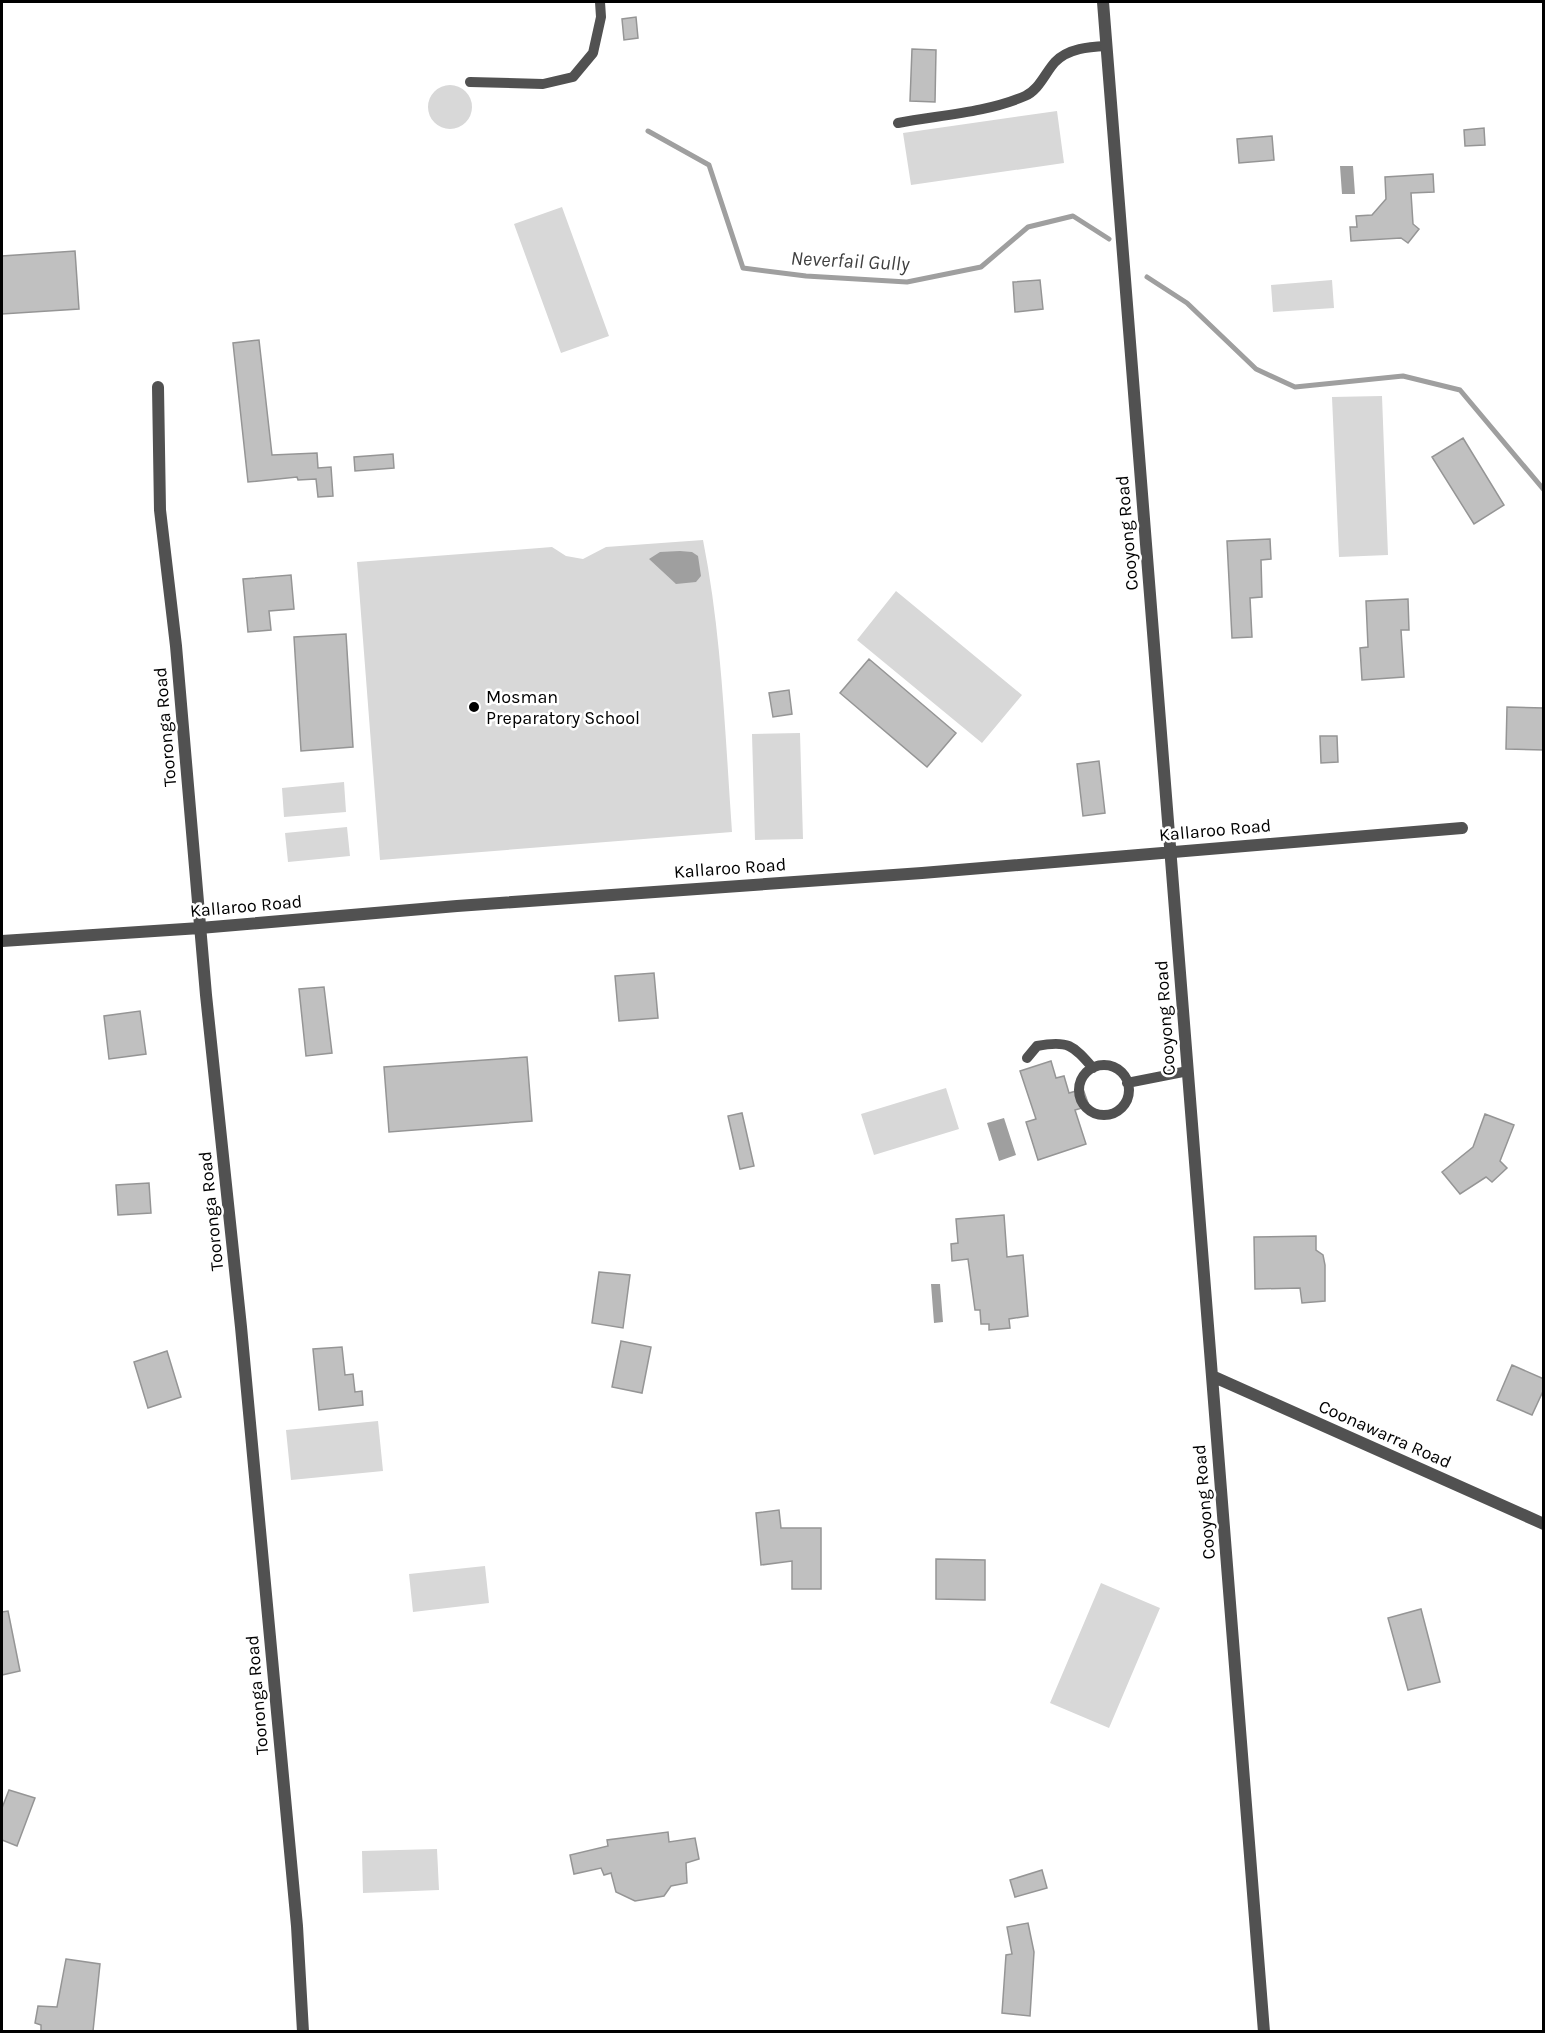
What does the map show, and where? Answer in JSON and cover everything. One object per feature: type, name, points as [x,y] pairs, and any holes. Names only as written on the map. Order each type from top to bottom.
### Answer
[{"type":"street","name":"Cooyong Road","points":[[1103,2],[1264,2031]]},
{"type":"street","name":"Tooronga Road","points":[[158,387],[160,510],[176,646],[207,1007],[242,1339],[296,1914],[303,2031]]},
{"type":"street","name":"Kallaroo Road","points":[[2,941],[922,873],[1462,828]]},
{"type":"street","name":"Coonawarra Road","points":[[1212,1377],[1544,1524]]},
{"type":"lane","points":[[470,82],[543,84],[573,77],[593,53],[601,16],[600,2]]},
{"type":"lane","points":[[898,123],[981,110],[1027,95],[1043,80],[1055,62],[1071,52],[1084,47],[1107,46]]},
{"type":"lane","points":[[1027,1058],[1037,1046],[1055,1042],[1071,1046],[1093,1068]]},
{"type":"lane","points":[[1107,1066],[1116,1069],[1127,1083],[1128,1097],[1125,1104],[1116,1112],[1108,1115],[1094,1113],[1083,1104],[1079,1092],[1084,1076],[1093,1068],[1107,1066]]},
{"type":"lane","points":[[1127,1083],[1188,1071]]},
{"type":"shaded area","points":[[450,85],[466,91],[472,107],[466,123],[450,129],[434,123],[428,107],[434,91]]},
{"type":"shaded area","points":[[1057,111],[1064,163],[911,185],[903,133]]},
{"type":"shaded area","points":[[1340,166],[1353,166],[1355,194],[1342,194]]},
{"type":"shaded area","points":[[562,207],[609,336],[561,353],[514,224]]},
{"type":"shaded area","points":[[1332,280],[1334,308],[1273,312],[1271,285]]},
{"type":"shaded area","points":[[1382,396],[1388,555],[1339,557],[1332,397]]},
{"type":"shaded area","points":[[703,540],[719,649],[732,832],[380,860],[357,562],[552,547],[566,556],[583,559],[606,547]]},
{"type":"shaded area","points":[[660,552],[692,552],[698,556],[701,576],[696,582],[676,584],[649,559]]},
{"type":"shaded area","points":[[896,591],[1022,695],[982,743],[857,640]]},
{"type":"shaded area","points":[[800,733],[803,839],[755,840],[752,734]]},
{"type":"shaded area","points":[[344,782],[346,812],[284,817],[282,788]]},
{"type":"shaded area","points":[[347,827],[350,856],[288,862],[285,833]]},
{"type":"shaded area","points":[[946,1088],[959,1129],[874,1155],[861,1114]]},
{"type":"shaded area","points":[[1004,1118],[1016,1155],[999,1161],[987,1123]]},
{"type":"shaded area","points":[[931,1284],[940,1284],[943,1322],[934,1323]]},
{"type":"shaded area","points":[[378,1421],[383,1471],[291,1480],[286,1430]]},
{"type":"shaded area","points":[[485,1566],[489,1603],[413,1612],[409,1574]]},
{"type":"shaded area","points":[[1101,1583],[1160,1608],[1109,1728],[1050,1703]]},
{"type":"shaded area","points":[[437,1849],[439,1890],[363,1893],[362,1851]]},
{"type":"building","points":[[636,17],[638,38],[624,40],[622,19]]},
{"type":"building","points":[[912,49],[936,50],[935,102],[910,101]]},
{"type":"building","points":[[1484,128],[1485,145],[1465,146],[1464,130]]},
{"type":"building","points":[[1272,136],[1274,160],[1239,163],[1237,139]]},
{"type":"building","points":[[1433,174],[1434,192],[1411,193],[1413,224],[1419,229],[1408,243],[1401,238],[1351,241],[1350,227],[1357,227],[1356,216],[1372,215],[1386,199],[1385,177]]},
{"type":"building","points":[[75,251],[79,309],[2,314],[2,256]]},
{"type":"building","points":[[1040,280],[1043,309],[1015,312],[1013,282]]},
{"type":"building","points":[[259,340],[272,455],[317,453],[318,468],[331,467],[333,496],[318,497],[316,479],[298,480],[297,477],[248,482],[233,343]]},
{"type":"building","points":[[1463,438],[1504,505],[1474,524],[1432,457]]},
{"type":"building","points":[[393,454],[394,468],[355,471],[354,457]]},
{"type":"building","points":[[1270,539],[1271,559],[1261,560],[1262,597],[1250,598],[1252,637],[1232,638],[1227,541]]},
{"type":"building","points":[[291,575],[294,609],[269,611],[271,630],[248,632],[243,579]]},
{"type":"building","points":[[1408,599],[1409,630],[1401,630],[1404,677],[1362,680],[1360,648],[1368,647],[1366,601]]},
{"type":"building","points":[[346,634],[353,747],[301,751],[294,637]]},
{"type":"building","points":[[869,659],[956,733],[927,767],[840,693]]},
{"type":"building","points":[[789,690],[792,714],[773,717],[769,693]]},
{"type":"building","points":[[1507,707],[1544,708],[1544,750],[1506,749]]},
{"type":"building","points":[[1320,736],[1337,736],[1338,762],[1321,763]]},
{"type":"building","points":[[1099,761],[1105,813],[1083,816],[1077,764]]},
{"type":"building","points":[[654,973],[658,1018],[619,1021],[615,976]]},
{"type":"building","points":[[324,987],[332,1053],[306,1056],[299,989]]},
{"type":"building","points":[[140,1011],[146,1054],[109,1059],[104,1016]]},
{"type":"building","points":[[527,1057],[532,1121],[389,1132],[384,1067]]},
{"type":"building","points":[[1051,1061],[1056,1078],[1064,1076],[1069,1093],[1083,1089],[1089,1106],[1075,1110],[1086,1144],[1038,1160],[1026,1122],[1036,1119],[1020,1071]]},
{"type":"building","points":[[742,1113],[754,1166],[740,1169],[728,1116]]},
{"type":"building","points":[[1485,1114],[1514,1125],[1500,1161],[1507,1168],[1492,1182],[1486,1177],[1460,1194],[1442,1172],[1473,1147]]},
{"type":"building","points":[[149,1183],[151,1213],[118,1215],[116,1185]]},
{"type":"building","points":[[1004,1215],[1007,1257],[1023,1255],[1028,1316],[1009,1319],[1010,1328],[989,1330],[989,1324],[981,1324],[980,1310],[975,1310],[968,1259],[952,1261],[951,1244],[958,1243],[956,1219]]},
{"type":"building","points":[[1316,1236],[1316,1250],[1323,1255],[1325,1265],[1325,1301],[1302,1303],[1300,1288],[1255,1289],[1254,1237]]},
{"type":"building","points":[[599,1272],[630,1275],[623,1328],[592,1323]]},
{"type":"building","points":[[621,1341],[651,1347],[642,1393],[612,1387]]},
{"type":"building","points":[[342,1347],[345,1375],[353,1374],[355,1392],[362,1391],[363,1405],[319,1410],[313,1349]]},
{"type":"building","points":[[167,1351],[181,1397],[148,1408],[134,1362]]},
{"type":"building","points":[[1512,1365],[1544,1379],[1544,1389],[1532,1415],[1497,1400]]},
{"type":"building","points":[[779,1510],[781,1528],[821,1528],[821,1589],[792,1589],[792,1561],[761,1565],[756,1513]]},
{"type":"building","points":[[936,1559],[985,1560],[985,1600],[936,1599]]},
{"type":"building","points":[[1421,1609],[1440,1682],[1408,1690],[1388,1618]]},
{"type":"building","points":[[8,1611],[20,1671],[2,1675],[2,1612]]},
{"type":"building","points":[[9,1790],[35,1798],[17,1846],[2,1840],[2,1808]]},
{"type":"building","points":[[668,1832],[669,1842],[695,1838],[699,1859],[686,1863],[687,1883],[671,1886],[664,1896],[635,1901],[616,1892],[611,1873],[604,1875],[601,1868],[574,1874],[570,1855],[608,1846],[607,1840]]},
{"type":"building","points":[[1042,1870],[1047,1888],[1015,1897],[1010,1880]]},
{"type":"building","points":[[1028,1923],[1034,1952],[1030,2016],[1002,2013],[1006,1955],[1012,1954],[1007,1927]]},
{"type":"building","points":[[66,1959],[100,1964],[93,2031],[41,2031],[41,2025],[35,2023],[38,2006],[57,2007]]},
{"type":"waterway","name":"Neverfail Gully","points":[[648,131],[709,165],[743,268],[806,276],[907,282],[981,267],[1028,227],[1073,216],[1109,239]]},
{"type":"waterway","name":"Neverfail Gully","points":[[1147,277],[1187,303],[1256,369],[1295,387],[1403,376],[1460,390],[1544,490]]},
{"type":"place","name":"Mosman Preparatory School","points":[[474,707]]}]
